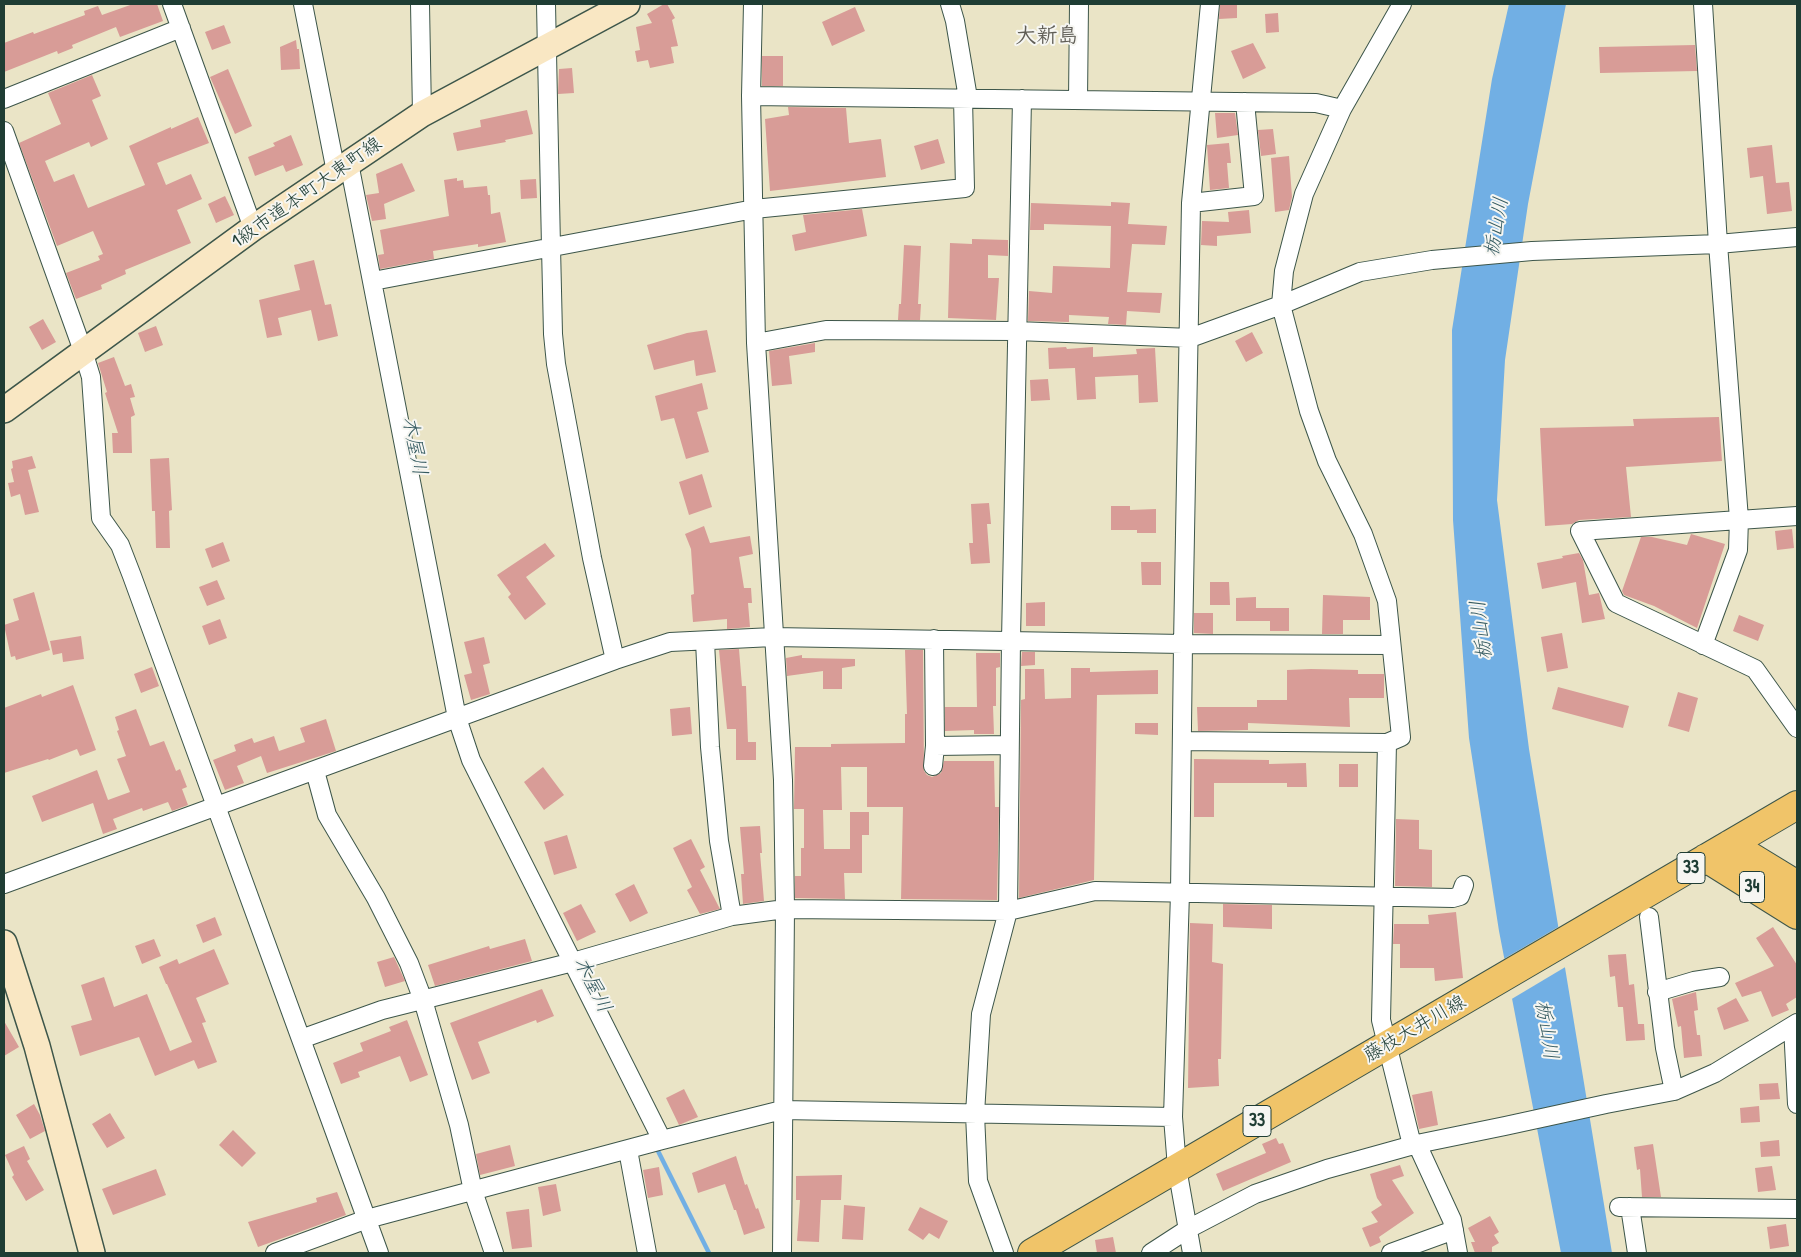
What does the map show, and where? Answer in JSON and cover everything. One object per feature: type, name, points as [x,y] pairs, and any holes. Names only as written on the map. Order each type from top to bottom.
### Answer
[{"type":"main road","name":"藤枝大井川線","points":[[1032,1253],[1797,805]]},
{"type":"main road","name":"34","points":[[1730,844],[1797,885]]},
{"type":"main road","name":"34","points":[[1706,858],[1797,915]]},
{"type":"street","points":[[172,4],[254,228]]},
{"type":"street","points":[[303,4],[372,281],[457,718],[470,760],[567,964],[655,1142]]},
{"type":"street","points":[[420,4],[422,114]]},
{"type":"street","points":[[546,4],[553,334],[556,364],[592,558],[615,660]]},
{"type":"street","name":"1級市道本町大東町線","points":[[4,410],[254,228],[422,114],[627,4]]},
{"type":"street","points":[[753,4],[751,96],[756,343],[783,780],[785,909],[782,1253]]},
{"type":"street","points":[[372,281],[754,209],[965,188],[965,98],[955,21],[950,4]]},
{"type":"street","points":[[1078,100],[1079,4]]},
{"type":"street","points":[[1192,1253],[1177,1168],[1173,1116],[1180,893],[1191,203],[1210,4]]},
{"type":"street","points":[[1182,740],[1387,743],[1401,737],[1386,601],[1363,534],[1327,461],[1309,411],[1281,305],[1284,271],[1304,194],[1342,110],[1402,4]]},
{"type":"street","points":[[1703,4],[1718,244],[1739,519],[1738,550],[1703,645]]},
{"type":"street","points":[[4,99],[181,28]]},
{"type":"street","points":[[751,96],[1316,103],[1342,110]]},
{"type":"street","points":[[1004,1253],[978,1182],[975,1114],[981,1014],[1008,910],[1010,640],[1022,99]]},
{"type":"street","points":[[1191,203],[1254,196],[1245,102]]},
{"type":"street","points":[[4,131],[91,376],[100,518],[120,545],[132,576],[379,1253]]},
{"type":"street","points":[[756,343],[826,330],[1017,331],[1190,338],[1281,305],[1360,272],[1432,260],[1532,251],[1718,244],[1797,237]]},
{"type":"street","points":[[1797,516],[1580,531],[1616,603],[1755,669],[1797,728]]},
{"type":"street","points":[[4,884],[216,808],[615,660],[670,642],[773,637],[1183,644],[1391,645]]},
{"type":"street","points":[[933,766],[935,746],[934,639]]},
{"type":"street","points":[[705,640],[711,757],[719,841],[732,916]]},
{"type":"street","points":[[1387,743],[1381,1020],[1414,1144],[1452,1220],[1458,1253]]},
{"type":"street","points":[[935,746],[1010,745]]},
{"type":"street","points":[[315,771],[327,815],[376,898],[409,963],[423,1000],[459,1125],[473,1191],[494,1253]]},
{"type":"street","points":[[301,1039],[382,1010],[567,964],[732,916],[785,909],[1008,910],[1095,891],[1453,898],[1460,896],[1464,885]]},
{"type":"street","points":[[1649,917],[1665,1048],[1674,1091]]},
{"type":"street","points":[[4,943],[37,1046],[92,1253]]},
{"type":"street","points":[[1657,992],[1694,981],[1720,978]]},
{"type":"street","points":[[1151,1253],[1188,1229],[1255,1194],[1327,1169],[1414,1144],[1674,1091],[1715,1073],[1795,1025],[1797,1104]]},
{"type":"street","points":[[275,1253],[367,1219],[782,1110],[1173,1116]]},
{"type":"street","points":[[628,1150],[647,1253]]},
{"type":"street","points":[[1636,1253],[1625,1207],[1797,1209]]},
{"type":"street","points":[[1391,1253],[1454,1230]]},
{"type":"water","name":"栃山川","points":[[1509,4],[1566,4],[1528,204],[1505,360],[1497,500],[1529,749],[1612,1253],[1561,1253],[1499,931],[1469,738],[1453,520],[1452,330],[1492,79]]},
{"type":"pier","points":[[1560,926],[1567,966],[1510,1000],[1502,960]]},
{"type":"building","points":[[133,4],[157,4],[163,21],[120,37],[116,27],[72,45],[73,48],[58,54],[57,51],[4,72],[4,43],[85,15],[84,11],[98,6],[102,15]]},
{"type":"building","points":[[667,4],[675,18],[672,20],[678,46],[671,47],[674,63],[650,68],[648,60],[637,62],[635,51],[640,50],[636,27],[652,23],[647,14]]},
{"type":"building","points":[[1220,4],[1237,4],[1237,18],[1219,19]]},
{"type":"building","points":[[855,7],[865,31],[832,46],[822,22]]},
{"type":"building","points":[[1278,13],[1279,32],[1266,33],[1265,14]]},
{"type":"building","points":[[224,25],[231,43],[212,50],[205,32]]},
{"type":"building","points":[[296,40],[297,49],[299,49],[300,69],[281,70],[280,47]]},
{"type":"building","points":[[1253,43],[1266,68],[1243,79],[1231,51]]},
{"type":"building","points":[[1695,45],[1697,71],[1600,73],[1599,47]]},
{"type":"building","points":[[762,56],[783,56],[783,86],[762,86]]},
{"type":"building","points":[[572,68],[574,93],[558,94],[559,69]]},
{"type":"building","points":[[228,69],[252,126],[235,134],[210,77]]},
{"type":"building","points":[[92,75],[101,96],[92,100],[108,139],[91,147],[89,142],[45,161],[54,182],[74,174],[88,208],[145,185],[129,146],[198,117],[209,143],[157,163],[166,185],[191,174],[202,199],[177,210],[191,243],[125,270],[126,274],[101,285],[102,289],[76,299],[66,273],[100,260],[98,256],[103,254],[93,231],[57,246],[19,143],[61,124],[48,93]]},
{"type":"building","points":[[788,107],[846,108],[849,143],[881,139],[886,177],[770,191],[765,119],[789,115]]},
{"type":"building","points":[[527,110],[533,134],[505,140],[506,142],[457,151],[453,133],[481,127],[480,120]]},
{"type":"building","points":[[1215,113],[1235,113],[1238,135],[1217,138]]},
{"type":"building","points":[[1273,129],[1276,154],[1261,156],[1258,130]]},
{"type":"building","points":[[291,135],[303,165],[286,172],[283,165],[255,176],[248,157],[275,146],[273,143]]},
{"type":"building","points":[[938,139],[945,163],[921,170],[914,146]]},
{"type":"building","points":[[1229,143],[1231,163],[1227,163],[1229,188],[1210,190],[1207,145]]},
{"type":"building","points":[[1772,145],[1776,183],[1789,182],[1792,211],[1767,214],[1763,176],[1750,178],[1747,148]]},
{"type":"building","points":[[1289,156],[1292,197],[1289,210],[1275,212],[1271,158]]},
{"type":"building","points":[[402,163],[415,191],[384,204],[386,219],[372,221],[366,195],[379,193],[376,174]]},
{"type":"building","points":[[457,178],[457,181],[463,180],[464,188],[487,186],[488,195],[490,195],[491,214],[500,212],[506,242],[478,247],[478,244],[433,251],[434,259],[380,269],[378,255],[384,254],[380,230],[449,216],[444,180]]},
{"type":"building","points":[[536,179],[537,198],[521,199],[520,180]]},
{"type":"building","points":[[225,196],[234,215],[216,223],[208,204]]},
{"type":"building","points":[[1111,202],[1130,203],[1128,224],[1167,226],[1165,245],[1132,244],[1127,292],[1162,293],[1160,313],[1127,311],[1126,325],[1108,324],[1109,317],[1069,315],[1069,322],[1028,321],[1029,291],[1052,293],[1053,266],[1110,268],[1111,226],[1044,224],[1044,230],[1030,230],[1031,203],[1111,206]]},
{"type":"building","points":[[862,209],[867,236],[795,251],[792,235],[806,232],[803,215]]},
{"type":"building","points":[[1249,210],[1251,233],[1217,236],[1217,246],[1201,245],[1202,221],[1229,222],[1228,212]]},
{"type":"building","points":[[972,239],[1008,240],[1008,256],[988,255],[988,278],[999,278],[996,320],[948,318],[950,243],[972,244]]},
{"type":"building","points":[[904,245],[921,246],[918,304],[921,304],[920,320],[898,320],[899,304],[901,304]]},
{"type":"building","points":[[314,260],[325,305],[331,304],[338,336],[318,341],[311,310],[278,318],[282,335],[267,338],[259,300],[300,290],[294,265]]},
{"type":"building","points":[[43,319],[56,342],[42,350],[29,327]]},
{"type":"building","points":[[156,326],[163,345],[145,352],[138,333]]},
{"type":"building","points":[[707,330],[716,372],[696,376],[694,360],[654,370],[647,345],[687,333]]},
{"type":"building","points":[[1252,332],[1263,353],[1246,362],[1235,341]]},
{"type":"building","points":[[815,343],[815,352],[789,356],[792,384],[772,386],[769,351]]},
{"type":"building","points":[[1066,347],[1067,349],[1093,347],[1093,357],[1137,354],[1136,349],[1155,348],[1158,402],[1139,403],[1138,375],[1095,377],[1096,399],[1077,400],[1075,368],[1049,369],[1048,348]]},
{"type":"building","points":[[114,357],[125,386],[131,384],[135,397],[130,398],[135,415],[131,417],[132,453],[113,453],[112,433],[118,433],[105,393],[107,392],[98,363]]},
{"type":"building","points":[[1048,379],[1050,400],[1031,401],[1030,380]]},
{"type":"building","points":[[702,383],[708,409],[697,412],[709,452],[686,459],[674,418],[661,421],[655,396]]},
{"type":"building","points":[[1719,417],[1722,461],[1626,467],[1631,517],[1579,520],[1572,524],[1545,526],[1540,428],[1634,426],[1633,419]]},
{"type":"building","points":[[32,456],[36,468],[28,470],[39,512],[25,515],[20,494],[11,497],[8,483],[14,482],[11,469],[13,468],[12,461]]},
{"type":"building","points":[[169,458],[172,510],[169,511],[170,548],[156,548],[155,511],[152,511],[150,459]]},
{"type":"building","points":[[702,474],[712,507],[689,515],[679,482]]},
{"type":"building","points":[[989,503],[991,524],[987,524],[990,563],[971,564],[969,543],[973,543],[971,504]]},
{"type":"building","points":[[1111,506],[1130,506],[1130,510],[1156,509],[1156,533],[1137,533],[1137,530],[1111,530]]},
{"type":"building","points":[[704,526],[710,543],[750,536],[753,554],[739,557],[744,588],[751,588],[752,603],[748,603],[750,627],[727,629],[727,619],[693,622],[691,595],[694,594],[691,549],[685,534]]},
{"type":"building","points":[[1792,529],[1794,548],[1777,550],[1775,531]]},
{"type":"building","points":[[1691,534],[1725,544],[1697,628],[1654,606],[1624,595],[1622,591],[1641,537],[1652,537],[1687,545]]},
{"type":"building","points":[[223,542],[230,561],[212,568],[205,549]]},
{"type":"building","points":[[545,543],[555,556],[526,577],[546,604],[525,620],[508,597],[511,594],[497,575]]},
{"type":"building","points":[[1579,553],[1583,560],[1589,595],[1599,593],[1605,619],[1582,623],[1576,582],[1542,589],[1537,563]]},
{"type":"building","points":[[1141,562],[1161,562],[1161,585],[1142,585]]},
{"type":"building","points":[[217,580],[225,599],[207,606],[199,587]]},
{"type":"building","points":[[1210,582],[1229,582],[1230,605],[1210,605]]},
{"type":"building","points":[[34,592],[50,650],[16,660],[15,656],[11,657],[4,625],[19,620],[13,599]]},
{"type":"building","points":[[1323,595],[1370,597],[1370,620],[1343,620],[1343,634],[1322,634]]},
{"type":"building","points":[[1256,597],[1256,608],[1289,608],[1289,631],[1270,631],[1270,621],[1236,621],[1236,598]]},
{"type":"building","points":[[1045,602],[1045,626],[1026,626],[1026,603]]},
{"type":"building","points":[[1194,613],[1213,613],[1213,634],[1194,633]]},
{"type":"building","points":[[1739,615],[1764,625],[1758,641],[1733,631]]},
{"type":"building","points":[[220,619],[227,638],[209,645],[202,626]]},
{"type":"building","points":[[1562,633],[1568,668],[1547,672],[1541,637]]},
{"type":"building","points":[[81,636],[84,659],[63,662],[62,653],[53,655],[50,641]]},
{"type":"building","points":[[484,637],[490,663],[483,665],[490,694],[471,700],[464,675],[472,673],[464,642]]},
{"type":"building","points":[[739,649],[742,686],[746,686],[748,742],[756,742],[756,760],[736,760],[736,729],[727,729],[719,650]]},
{"type":"building","points":[[905,650],[923,650],[924,771],[927,775],[932,777],[941,773],[944,761],[994,761],[995,807],[999,807],[997,900],[901,899],[903,807],[867,807],[867,767],[841,767],[842,810],[823,810],[824,849],[850,849],[850,812],[869,812],[869,835],[862,835],[862,873],[844,873],[845,899],[795,898],[795,876],[801,876],[801,848],[804,848],[804,809],[794,809],[795,747],[831,747],[831,744],[905,743],[905,714],[907,714]]},
{"type":"building","points":[[1022,652],[1035,652],[1035,665],[1021,666]]},
{"type":"building","points":[[976,653],[1000,653],[1000,667],[996,668],[996,706],[993,706],[994,734],[974,734],[974,730],[945,731],[945,707],[977,707]]},
{"type":"building","points":[[802,655],[802,658],[855,659],[855,666],[842,668],[842,689],[823,689],[823,671],[787,676],[786,658]]},
{"type":"building","points":[[152,667],[159,686],[141,693],[134,674]]},
{"type":"building","points":[[1071,668],[1090,668],[1090,672],[1158,670],[1158,694],[1097,695],[1094,880],[1019,898],[1021,700],[1025,699],[1025,669],[1044,669],[1045,699],[1071,698]]},
{"type":"building","points":[[1287,670],[1358,670],[1358,674],[1384,674],[1384,698],[1349,698],[1350,727],[1248,723],[1248,730],[1198,731],[1197,707],[1257,707],[1257,700],[1287,700]]},
{"type":"building","points":[[73,685],[96,750],[80,756],[77,749],[49,760],[4,773],[4,708],[41,694],[42,697]]},
{"type":"building","points":[[1558,687],[1629,706],[1623,728],[1552,709]]},
{"type":"building","points":[[1678,692],[1698,698],[1689,732],[1668,726]]},
{"type":"building","points":[[690,707],[692,734],[672,736],[670,709]]},
{"type":"building","points":[[136,709],[150,746],[164,741],[176,771],[180,769],[187,787],[182,789],[188,805],[172,811],[168,802],[143,811],[142,808],[113,819],[117,829],[103,834],[93,803],[42,822],[32,796],[97,770],[108,800],[130,792],[117,759],[126,756],[117,731],[119,730],[115,717]]},
{"type":"building","points":[[326,719],[336,751],[267,773],[261,756],[237,766],[244,783],[225,790],[213,760],[236,751],[234,745],[252,738],[254,743],[274,736],[279,751],[305,742],[300,728]]},
{"type":"building","points":[[1135,723],[1158,723],[1158,735],[1135,734]]},
{"type":"building","points":[[1194,759],[1269,760],[1269,764],[1306,763],[1307,787],[1287,787],[1287,783],[1214,783],[1214,817],[1194,817]]},
{"type":"building","points":[[1339,764],[1358,764],[1358,787],[1339,787]]},
{"type":"building","points":[[543,767],[564,795],[544,810],[524,782]]},
{"type":"building","points":[[1396,819],[1419,820],[1419,849],[1432,850],[1432,887],[1395,886]]},
{"type":"building","points":[[760,826],[764,901],[743,904],[741,874],[744,874],[740,827]]},
{"type":"building","points":[[567,835],[577,868],[554,875],[544,842]]},
{"type":"building","points":[[691,839],[705,867],[700,870],[720,909],[700,914],[687,890],[692,887],[673,848]]},
{"type":"building","points":[[634,884],[648,913],[630,922],[615,894]]},
{"type":"building","points":[[581,904],[596,932],[577,941],[563,913]]},
{"type":"building","points":[[1223,904],[1272,905],[1272,929],[1223,927]]},
{"type":"building","points":[[1456,912],[1463,978],[1435,981],[1434,968],[1400,968],[1400,944],[1393,944],[1394,924],[1429,924],[1428,915]]},
{"type":"building","points":[[215,917],[222,935],[203,943],[196,925]]},
{"type":"building","points":[[1190,923],[1213,924],[1212,962],[1223,964],[1221,1059],[1218,1059],[1219,1086],[1188,1088]]},
{"type":"building","points":[[1773,927],[1797,965],[1797,997],[1786,1004],[1789,1010],[1772,1017],[1761,991],[1742,997],[1735,983],[1774,966],[1756,938]]},
{"type":"building","points":[[154,939],[161,956],[142,964],[135,946]]},
{"type":"building","points":[[525,939],[532,961],[435,986],[428,965],[489,946],[490,949]]},
{"type":"building","points":[[214,949],[229,984],[196,998],[206,1022],[202,1023],[217,1062],[198,1069],[194,1060],[155,1076],[139,1037],[80,1056],[71,1026],[92,1020],[81,985],[104,977],[114,1007],[147,994],[170,1051],[192,1042],[159,967],[177,959],[179,964]]},
{"type":"building","points":[[1626,954],[1629,985],[1634,984],[1638,1024],[1644,1024],[1645,1040],[1626,1041],[1623,1007],[1618,1007],[1615,976],[1610,977],[1608,955]]},
{"type":"building","points":[[394,957],[405,981],[385,987],[377,962]]},
{"type":"building","points":[[542,989],[554,1016],[537,1023],[536,1020],[478,1042],[490,1073],[472,1080],[450,1023]]},
{"type":"building","points":[[1696,992],[1698,1010],[1694,1011],[1697,1035],[1700,1035],[1702,1056],[1684,1058],[1681,1026],[1678,1027],[1672,999]]},
{"type":"building","points":[[1736,998],[1749,1021],[1724,1030],[1717,1008]]},
{"type":"building","points":[[407,1020],[428,1075],[410,1082],[400,1056],[358,1072],[360,1077],[341,1084],[333,1063],[363,1051],[360,1043],[391,1031],[389,1027]]},
{"type":"building","points":[[4,1021],[19,1047],[4,1056]]},
{"type":"building","points":[[1778,1083],[1780,1099],[1760,1100],[1759,1084]]},
{"type":"building","points":[[684,1089],[698,1117],[679,1125],[666,1098]]},
{"type":"building","points":[[1432,1091],[1438,1125],[1419,1129],[1412,1095]]},
{"type":"building","points":[[34,1104],[45,1131],[30,1139],[16,1115]]},
{"type":"building","points":[[1759,1106],[1760,1122],[1741,1123],[1740,1108]]},
{"type":"building","points":[[110,1113],[125,1138],[107,1148],[92,1124]]},
{"type":"building","points":[[233,1130],[256,1153],[242,1167],[219,1145]]},
{"type":"building","points":[[1276,1138],[1279,1144],[1283,1143],[1291,1162],[1223,1191],[1216,1174],[1266,1153],[1262,1144]]},
{"type":"building","points":[[1779,1140],[1780,1156],[1761,1157],[1760,1142]]},
{"type":"building","points":[[1653,1144],[1661,1197],[1642,1197],[1640,1169],[1637,1170],[1634,1147]]},
{"type":"building","points":[[510,1145],[515,1166],[480,1175],[476,1154]]},
{"type":"building","points":[[24,1146],[30,1159],[27,1161],[44,1190],[26,1201],[12,1177],[14,1175],[5,1155]]},
{"type":"building","points":[[736,1156],[745,1185],[747,1184],[765,1228],[744,1235],[725,1184],[698,1193],[692,1173]]},
{"type":"building","points":[[1400,1165],[1404,1176],[1392,1180],[1414,1213],[1379,1237],[1381,1242],[1370,1247],[1362,1228],[1378,1222],[1371,1212],[1382,1205],[1377,1198],[1370,1174]]},
{"type":"building","points":[[1772,1166],[1776,1190],[1758,1192],[1755,1168]]},
{"type":"building","points":[[659,1167],[663,1195],[648,1198],[643,1170]]},
{"type":"building","points":[[156,1169],[166,1195],[113,1215],[102,1189]]},
{"type":"building","points":[[842,1175],[841,1200],[821,1200],[819,1242],[797,1241],[800,1200],[796,1200],[796,1176]]},
{"type":"building","points":[[556,1184],[561,1211],[543,1216],[538,1187]]},
{"type":"building","points":[[337,1192],[346,1215],[258,1247],[248,1222],[317,1202],[316,1198]]},
{"type":"building","points":[[844,1205],[865,1207],[863,1240],[842,1239]]},
{"type":"building","points":[[920,1207],[948,1221],[939,1239],[929,1233],[923,1240],[908,1230]]},
{"type":"building","points":[[529,1209],[532,1247],[512,1249],[506,1212]]},
{"type":"building","points":[[1490,1216],[1499,1232],[1494,1235],[1499,1243],[1492,1247],[1492,1253],[1475,1253],[1471,1242],[1475,1242],[1468,1228]]},
{"type":"building","points":[[1786,1224],[1789,1246],[1770,1249],[1767,1227]]},
{"type":"building","points":[[1113,1237],[1116,1253],[1097,1253],[1095,1240]]},
{"type":"waterway","name":"木屋川","points":[[655,1145],[709,1253]]},
{"type":"district","name":"大新島","points":[[1047,36]]}]
